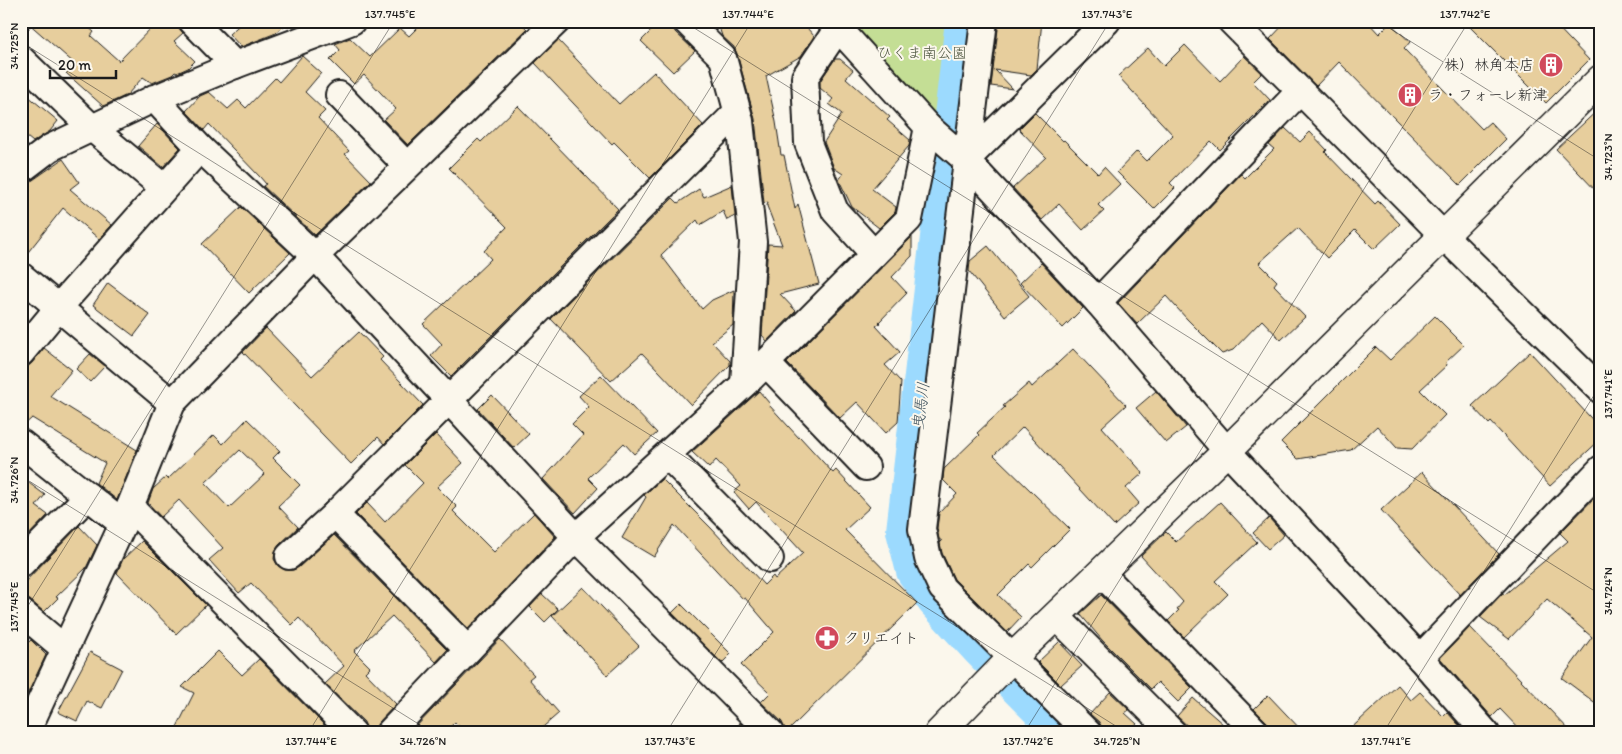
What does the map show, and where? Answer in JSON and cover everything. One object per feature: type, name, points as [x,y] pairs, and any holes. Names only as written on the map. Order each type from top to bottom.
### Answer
[{"type":"street","points":[[192,21],[235,65]]},
{"type":"street","points":[[21,170],[50,148],[154,98],[352,21]]},
{"type":"street","points":[[26,733],[126,516],[172,403],[315,256],[558,21]]},
{"type":"street","points":[[686,21],[723,58],[740,121],[753,242],[744,384]]},
{"type":"street","points":[[984,21],[963,157],[922,529],[928,558],[942,588],[1088,733]]},
{"type":"street","points":[[963,157],[1107,21]]},
{"type":"street","points":[[1231,21],[1443,235],[1601,390]]},
{"type":"street","points":[[874,254],[835,211],[808,143],[805,77],[835,24],[934,132],[963,157],[1098,302],[1227,451],[1420,658],[1486,733]]},
{"type":"street","points":[[21,59],[92,128],[164,188]]},
{"type":"street","points":[[938,733],[1148,525],[1227,451],[1601,79]]},
{"type":"street","points":[[1098,302],[1300,91]]},
{"type":"street","points":[[339,95],[407,166]]},
{"type":"street","points":[[154,98],[200,148],[315,256],[576,538],[771,733]]},
{"type":"street","points":[[289,556],[335,514],[737,112]]},
{"type":"street","points":[[389,733],[576,538],[766,363],[909,219],[934,132]]},
{"type":"street","points":[[21,353],[59,307],[200,148]]},
{"type":"street","points":[[21,276],[172,403]]},
{"type":"street","points":[[766,363],[866,467]]},
{"type":"street","points":[[21,443],[88,496],[126,516],[353,733]]},
{"type":"street","points":[[667,455],[770,559]]},
{"type":"street","points":[[1420,658],[1601,469]]},
{"type":"street","points":[[21,564],[88,496]]},
{"type":"street","points":[[335,514],[468,650]]},
{"type":"street","points":[[1101,572],[1257,733]]},
{"type":"street","points":[[21,612],[65,649]]},
{"type":"street","points":[[1056,616],[1173,733]]},
{"type":"green space","name":"ひくま南公園","points":[[849,21],[956,21],[946,126]]},
{"type":"building","points":[[26,21],[81,21],[94,32],[91,36],[119,61],[158,21],[173,21],[183,33],[174,41],[195,61],[188,68],[152,83],[143,77],[127,95],[103,106],[66,73],[75,64]]},
{"type":"building","points":[[244,21],[290,21],[276,33],[241,47],[229,34]]},
{"type":"building","points":[[424,21],[519,21],[527,29],[408,145],[384,120],[396,109],[364,75],[354,84],[330,60],[340,50],[335,44],[350,38],[370,57],[400,28],[409,36]]},
{"type":"building","points":[[661,21],[671,21],[675,32],[695,51],[673,72],[641,41]]},
{"type":"building","points":[[707,21],[801,21],[814,36],[801,56],[766,76],[781,155],[784,155],[795,209],[798,204],[819,284],[780,294],[796,311],[767,341],[762,335],[768,244],[782,245],[767,206],[768,202],[764,203],[755,119],[737,54],[734,47],[722,36],[719,27],[716,30]]},
{"type":"building","points":[[999,21],[1042,21],[1037,69],[1031,75],[995,70],[1013,89],[991,86]]},
{"type":"building","name":"ラ・フォーレ新津","points":[[1287,21],[1367,21],[1379,34],[1390,23],[1410,42],[1404,49],[1482,129],[1490,122],[1506,139],[1460,185],[1339,62],[1316,86],[1270,39]]},
{"type":"building","points":[[1464,21],[1552,21],[1589,60],[1546,103]]},
{"type":"building","points":[[558,40],[619,104],[654,72],[703,125],[650,178],[614,142],[612,144],[535,63]]},
{"type":"building","points":[[1185,45],[1220,81],[1244,56],[1262,73],[1253,82],[1270,100],[1220,150],[1211,141],[1170,183],[1175,188],[1154,209],[1117,172],[1137,151],[1147,161],[1173,135],[1118,76],[1148,48],[1164,66]]},
{"type":"building","points":[[302,56],[321,73],[305,92],[325,111],[318,118],[349,151],[345,154],[371,181],[315,235],[263,186],[266,184],[260,177],[209,124],[204,130],[186,111],[200,96],[209,92],[228,109],[238,100],[246,108],[275,78],[279,82]]},
{"type":"building","points":[[835,59],[840,59],[853,70],[846,78],[890,117],[887,120],[910,140],[909,146],[872,189],[896,207],[895,212],[879,228],[852,207],[839,180],[843,174],[834,168],[824,142],[842,114],[829,104],[833,99],[820,88],[820,81]]},
{"type":"building","points":[[21,90],[58,121],[50,131],[33,142],[21,132]]},
{"type":"building","points":[[518,106],[618,209],[451,376],[431,356],[442,344],[423,324],[491,259],[484,251],[507,227],[449,168],[478,139],[481,142]]},
{"type":"building","points":[[1601,107],[1601,196],[1556,149]]},
{"type":"building","points":[[1035,113],[1098,174],[1104,167],[1120,184],[1098,205],[1104,211],[1083,230],[1059,204],[1042,220],[1013,188],[1046,157],[1019,129]]},
{"type":"building","points":[[157,124],[180,148],[163,167],[138,146]]},
{"type":"building","points":[[1285,128],[1300,142],[1310,132],[1327,150],[1325,152],[1375,204],[1378,201],[1400,224],[1374,249],[1355,230],[1327,258],[1298,228],[1259,263],[1277,281],[1274,285],[1305,317],[1281,340],[1262,320],[1233,350],[1222,354],[1166,296],[1137,324],[1118,303],[1241,174],[1245,178],[1274,149],[1269,145]]},
{"type":"building","points":[[63,159],[79,182],[70,189],[112,225],[99,239],[63,208],[21,261],[21,185],[30,182]]},
{"type":"building","points":[[732,185],[735,216],[727,220],[723,211],[700,225],[697,220],[661,255],[702,309],[712,300],[734,290],[733,325],[712,342],[730,361],[730,365],[691,405],[642,353],[611,381],[551,319],[673,198],[678,203],[699,189],[704,197]]},
{"type":"building","points":[[241,207],[290,253],[249,293],[202,244]]},
{"type":"building","points":[[912,237],[912,256],[892,277],[907,293],[876,326],[900,352],[885,365],[901,382],[898,422],[886,433],[857,402],[840,418],[787,363]]},
{"type":"building","points":[[988,246],[1029,296],[1005,316],[969,271],[970,261]]},
{"type":"building","points":[[1041,263],[1083,308],[1063,328],[1020,283]]},
{"type":"building","points":[[108,283],[150,315],[134,336],[93,305]]},
{"type":"building","points":[[1435,316],[1464,345],[1446,362],[1447,365],[1420,390],[1445,415],[1412,449],[1397,448],[1377,426],[1351,450],[1298,459],[1281,442],[1376,347],[1390,360]]},
{"type":"building","points":[[266,328],[312,376],[359,332],[383,357],[380,360],[423,405],[384,444],[378,437],[351,464],[243,352]]},
{"type":"building","points":[[44,348],[72,370],[50,396],[137,450],[117,500],[96,483],[105,463],[32,418],[21,428],[21,368],[27,367],[32,363]]},
{"type":"building","points":[[1073,349],[1126,405],[1102,427],[1143,473],[1126,488],[1139,503],[1114,526],[1023,427],[994,455],[1070,529],[1032,567],[1029,564],[998,595],[1021,617],[1007,632],[954,579],[942,553],[940,543],[942,541],[939,539],[937,528],[939,513],[957,494],[943,480],[944,469],[979,435],[977,433],[1005,407],[1003,406],[1029,383],[1032,387]]},
{"type":"building","points":[[1530,352],[1601,429],[1601,439],[1550,486],[1491,422],[1489,424],[1472,406]]},
{"type":"building","points":[[90,354],[105,366],[90,382],[76,369]]},
{"type":"building","points":[[601,375],[657,433],[634,454],[624,443],[588,478],[598,488],[575,513],[543,479],[583,435],[572,424],[589,407],[579,396]]},
{"type":"building","points":[[759,391],[799,438],[833,473],[836,470],[870,507],[845,530],[917,603],[786,733],[782,722],[761,702],[770,693],[741,665],[774,632],[745,598],[743,599],[674,525],[654,557],[622,538],[646,497],[644,495],[662,479],[764,585],[773,576],[775,579],[803,553],[756,502],[749,509],[734,492],[741,486],[716,460],[709,468],[692,452]]},
{"type":"building","points":[[1156,391],[1186,427],[1166,443],[1136,408]]},
{"type":"building","points":[[492,395],[529,434],[514,448],[478,409]]},
{"type":"building","points":[[247,419],[280,451],[273,458],[300,485],[278,506],[298,527],[275,551],[274,559],[278,566],[285,570],[293,570],[299,567],[334,535],[447,650],[436,662],[392,616],[354,651],[370,667],[365,672],[396,704],[378,723],[374,733],[368,733],[364,722],[325,684],[344,666],[299,618],[292,625],[251,583],[239,593],[209,560],[223,548],[179,500],[161,517],[148,503],[153,489],[166,477],[168,479],[214,435],[223,444]],"holes":[[[240,450],[265,474],[229,508],[205,483]]]},
{"type":"building","points":[[436,434],[463,463],[437,487],[457,507],[453,511],[494,552],[534,513],[555,537],[468,629],[356,514],[367,503],[385,522],[423,483],[405,465]]},
{"type":"building","points":[[1422,472],[1499,554],[1460,595],[1381,510]]},
{"type":"building","points":[[21,477],[45,495],[36,506],[48,515],[26,538],[21,535]]},
{"type":"building","points":[[1601,491],[1601,707],[1562,678],[1592,637],[1547,599],[1509,639],[1480,617],[1503,593],[1504,595],[1568,541],[1560,533]]},
{"type":"building","points":[[1220,502],[1257,542],[1215,581],[1228,594],[1184,637],[1168,621],[1179,610],[1177,609],[1183,602],[1141,556],[1166,532],[1176,542]]},
{"type":"building","points":[[1269,518],[1284,535],[1268,549],[1253,533]]},
{"type":"building","points":[[79,526],[97,545],[86,568],[56,597],[58,598],[44,612],[30,600],[21,597],[21,586]]},
{"type":"building","points":[[142,541],[206,605],[176,634],[117,573],[123,559]]},
{"type":"building","points":[[583,587],[639,646],[607,675],[552,616]]},
{"type":"building","points":[[542,594],[558,609],[545,622],[530,607]]},
{"type":"building","points":[[1101,595],[1192,688],[1178,702],[1158,682],[1151,689],[1102,640],[1080,614]]},
{"type":"building","points":[[681,604],[731,654],[722,663],[672,613]]},
{"type":"building","points":[[1470,627],[1572,733],[1523,733],[1500,709],[1492,717],[1440,658]]},
{"type":"building","points":[[500,639],[534,675],[529,679],[559,713],[536,733],[465,733],[455,722],[444,733],[410,733]]},
{"type":"building","points":[[31,640],[46,655],[26,697],[21,694],[21,649]]},
{"type":"building","points":[[1059,642],[1082,666],[1061,685],[1038,662]]},
{"type":"building","points":[[218,651],[242,675],[259,659],[332,733],[174,733],[194,693],[182,687]]},
{"type":"building","points":[[90,652],[122,669],[102,708],[87,701],[77,721],[58,712]]},
{"type":"building","points":[[1398,685],[1411,700],[1420,692],[1443,716],[1447,712],[1466,733],[1346,733]]},
{"type":"building","points":[[1110,692],[1129,710],[1125,713],[1137,724],[1128,733],[1105,733],[1099,722],[1090,714]]},
{"type":"building","points":[[1268,695],[1304,733],[1272,733],[1268,723],[1254,709]]},
{"type":"building","points":[[1193,698],[1231,731],[1233,730],[1236,733],[1195,733],[1177,716]]},
{"type":"building","points":[[740,723],[750,733],[731,733]]},
{"type":"waterway","name":"曳馬川","points":[[965,21],[906,531],[916,571],[936,599],[981,648],[1065,733]]},
{"type":"place","name":"株）林角本店","points":[[1551,65]]},
{"type":"place","name":"ラ・フォーレ新津","points":[[1410,95]]},
{"type":"place","name":"クリエイト","points":[[827,638]]}]
